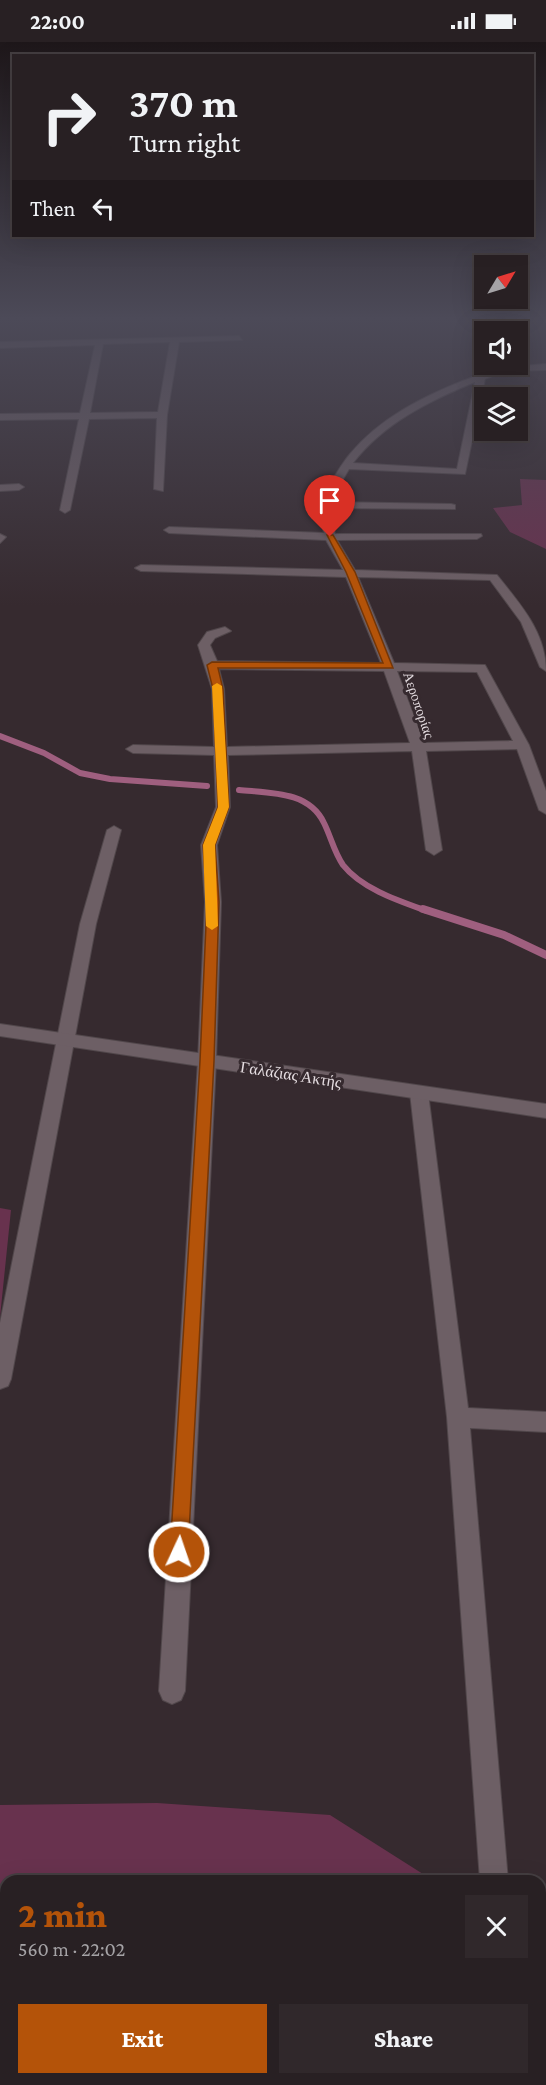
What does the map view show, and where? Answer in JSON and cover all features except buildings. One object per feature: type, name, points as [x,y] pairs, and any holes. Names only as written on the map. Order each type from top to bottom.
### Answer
[{"type":"street","points":[[0,419],[36,415]]},
{"type":"street","points":[[64,510],[85,415]]},
{"type":"street","points":[[159,489],[162,415]]},
{"type":"street","points":[[323,505],[359,450],[405,415]]},
{"type":"street","points":[[347,466],[461,472],[473,415]]},
{"type":"street","points":[[0,488],[19,487]]},
{"type":"street","points":[[323,505],[451,507]]},
{"type":"street","name":"Αεροπορίας","points":[[323,505],[330,537],[350,572],[389,666],[418,746],[434,850]]},
{"type":"street","points":[[169,530],[330,537],[477,536]]},
{"type":"street","points":[[141,567],[493,577],[527,622],[546,667]]},
{"type":"street","points":[[172,1691],[207,1061],[213,902],[209,845],[223,807],[218,689],[204,645],[211,635],[225,631]]},
{"type":"street","points":[[212,665],[481,668],[522,745],[546,810]]},
{"type":"street","points":[[133,749],[222,750],[522,745]]},
{"type":"street","points":[[0,1379],[68,1038],[88,924],[114,830]]},
{"type":"street","name":"Γαλάζιας Ακτής","points":[[0,1030],[68,1038],[419,1094],[546,1111]]},
{"type":"street","points":[[419,1094],[458,1417],[494,1875]]},
{"type":"street","points":[[458,1417],[546,1422]]},
{"type":"shaded area","points":[[520,479],[546,480],[546,549],[510,532],[493,508],[522,505]]},
{"type":"shaded area","points":[[0,1208],[11,1210],[0,1317]]},
{"type":"shaded area","points":[[157,1803],[330,1815],[425,1875],[0,1875],[0,1805]]},
{"type":"waterway","points":[[0,736],[44,753],[80,773],[110,779],[207,786]]},
{"type":"waterway","points":[[239,790],[276,793],[299,799],[309,805],[324,823],[340,860],[351,873],[360,881],[382,893],[427,911]]},
{"type":"waterway","points":[[423,909],[504,935],[546,955]]},
{"type":"slow traffic","points":[[212,926],[213,902],[209,845],[223,807],[222,750],[217,686]]},
{"type":"route","points":[[179,1552],[207,1061],[213,902],[209,845],[223,807],[218,689],[212,665],[389,666],[350,572],[330,537]]}]
